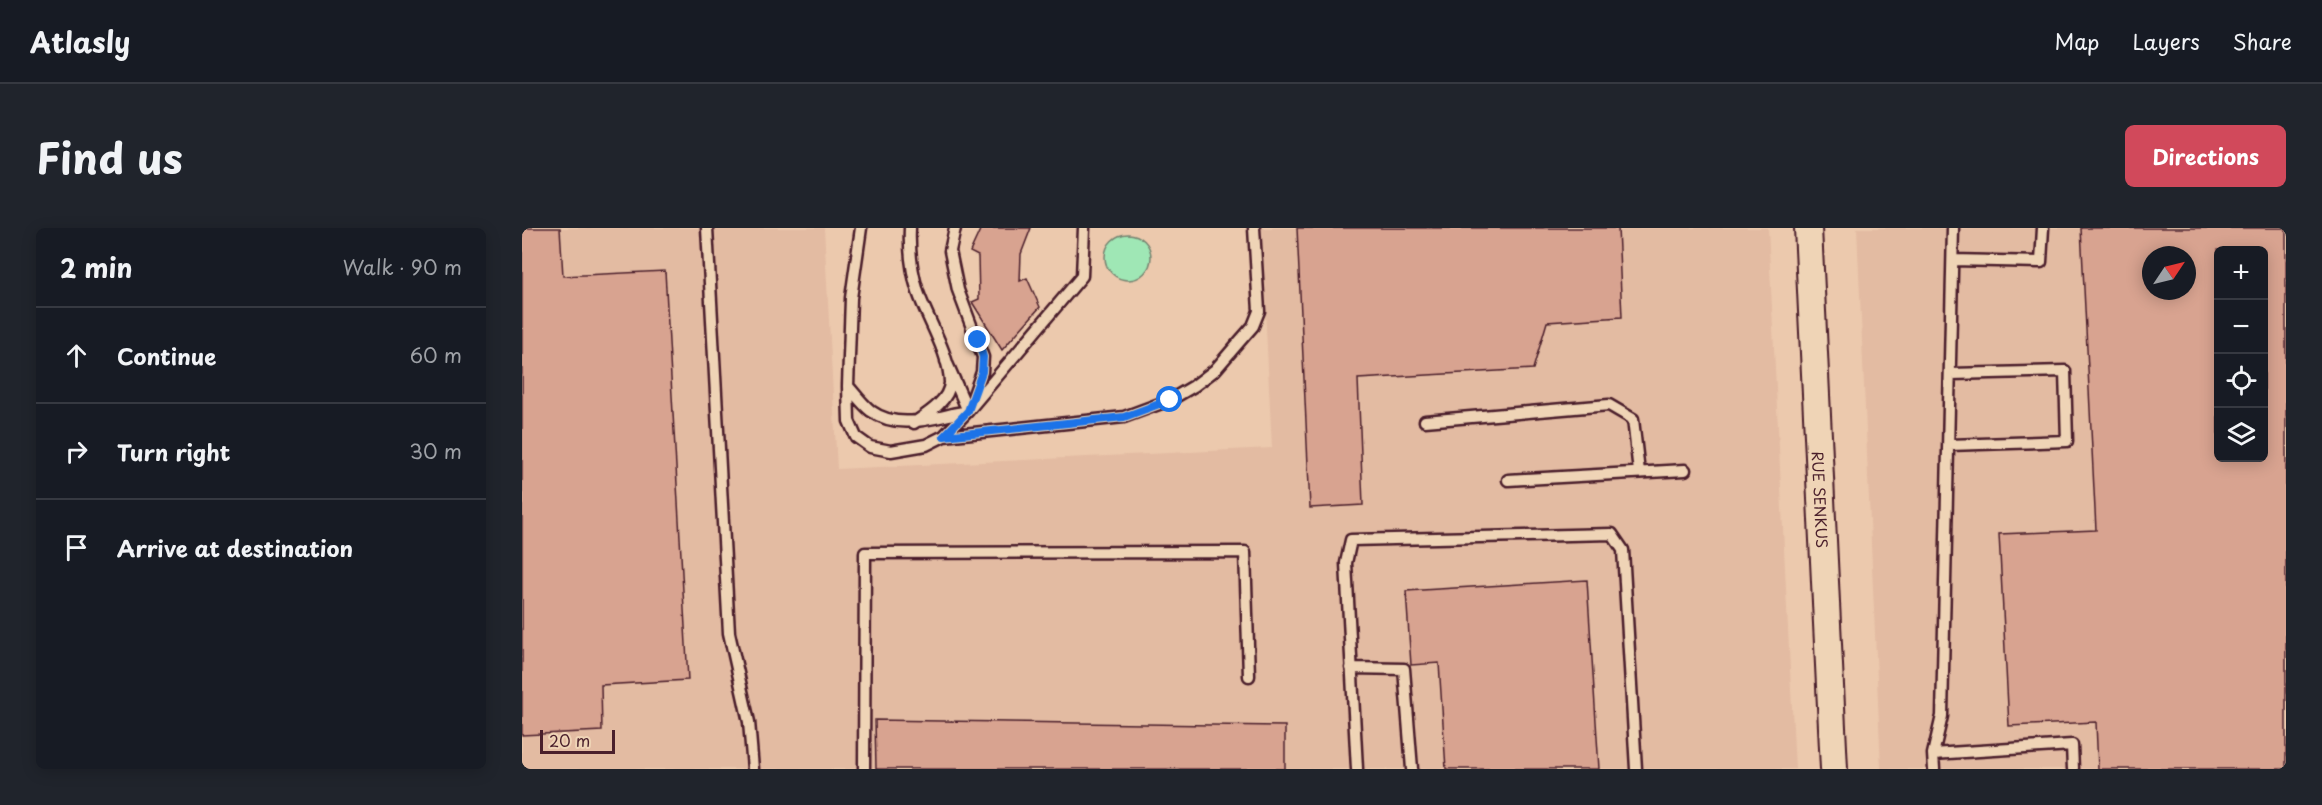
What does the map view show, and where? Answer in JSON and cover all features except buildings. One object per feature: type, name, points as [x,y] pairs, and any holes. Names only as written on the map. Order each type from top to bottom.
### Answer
[{"type":"street","name":"RUE SENKUS","points":[[1808,228],[1834,769]]},
{"type":"lane","points":[[707,228],[729,633],[749,722],[753,769]]},
{"type":"lane","points":[[861,228],[852,278],[849,421],[856,437],[870,447],[891,451],[926,445],[944,436],[968,411],[1082,276],[1084,228]]},
{"type":"lane","points":[[909,228],[909,255],[918,292],[968,411]]},
{"type":"lane","points":[[956,228],[950,251],[958,290],[983,357],[982,372],[968,411]]},
{"type":"lane","points":[[944,436],[1124,417],[1170,400],[1194,386],[1215,370],[1253,326],[1259,312],[1254,228]]},
{"type":"lane","points":[[1934,769],[1934,754],[1942,716],[1953,228]]},
{"type":"lane","points":[[1953,260],[2041,262],[2043,228]]},
{"type":"lane","points":[[914,423],[939,404],[946,392],[950,384],[946,361]]},
{"type":"lane","points":[[1949,446],[2067,441],[2065,371],[1951,374]]},
{"type":"lane","points":[[848,386],[871,411],[891,420],[914,423],[968,411]]},
{"type":"lane","points":[[1425,421],[1609,405],[1633,419],[1639,472]]},
{"type":"lane","points":[[1508,480],[1685,470]]},
{"type":"lane","points":[[1357,769],[1346,563],[1351,540],[1612,534],[1623,550],[1636,769]]},
{"type":"lane","points":[[864,769],[865,553],[1245,552],[1249,676]]},
{"type":"lane","points":[[1352,668],[1404,669],[1412,769]]},
{"type":"lane","points":[[1934,754],[2072,745],[2073,769]]},
{"type":"shaded area","points":[[522,228],[824,228],[837,469],[1272,448],[1261,228],[1768,228],[1795,769],[522,769]]},
{"type":"shaded area","points":[[1857,228],[2286,228],[2286,769],[1881,769]]},
{"type":"green space","points":[[1128,234],[1144,241],[1151,257],[1144,273],[1128,280],[1112,273],[1105,257],[1112,241]]},
{"type":"route","points":[[978,340],[983,357],[982,372],[968,411],[944,436],[1124,417],[1170,400]]}]
